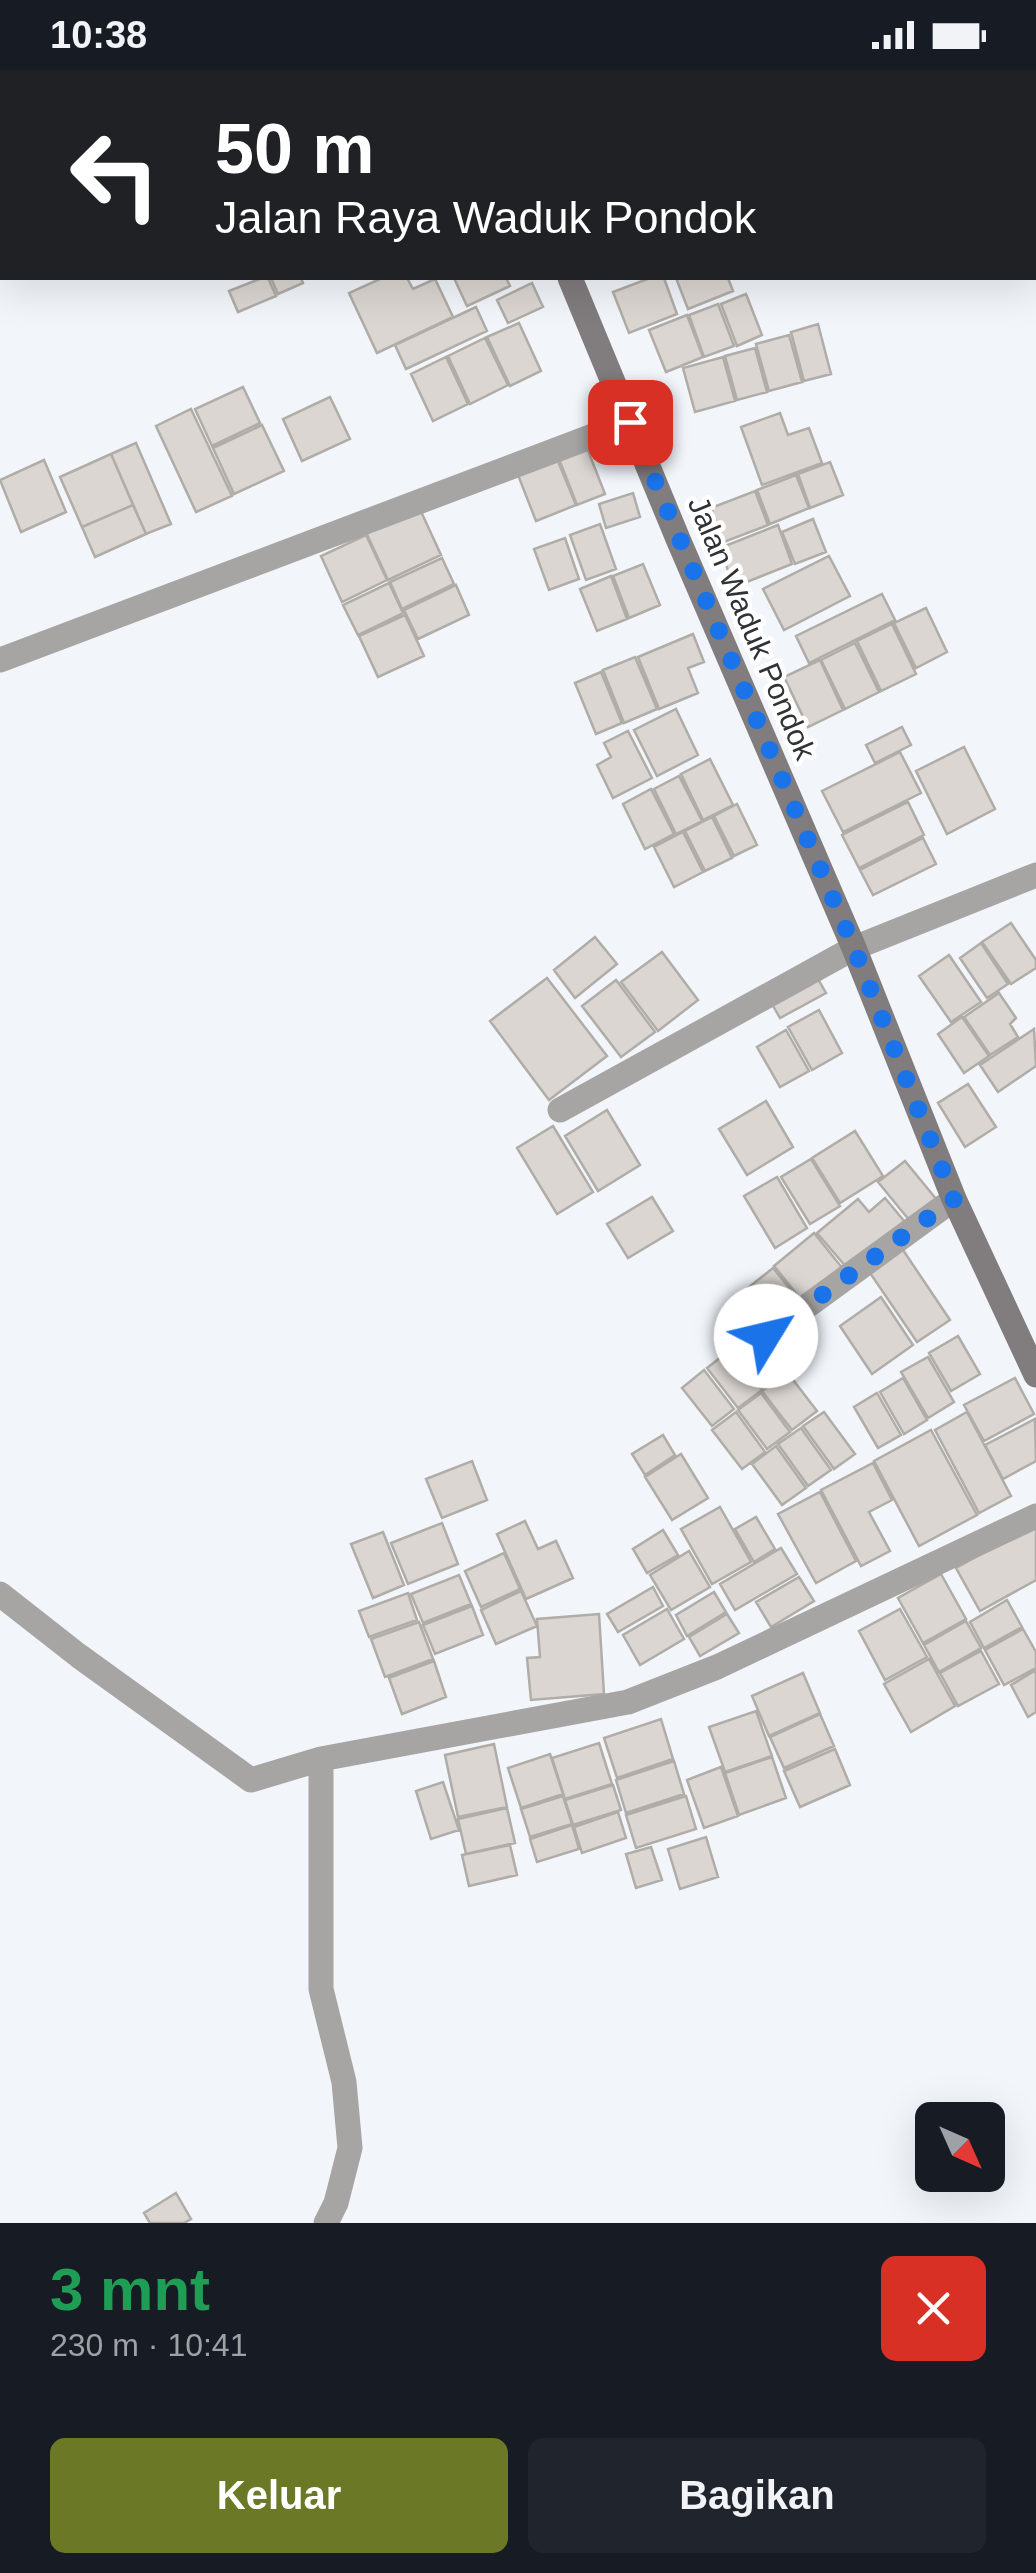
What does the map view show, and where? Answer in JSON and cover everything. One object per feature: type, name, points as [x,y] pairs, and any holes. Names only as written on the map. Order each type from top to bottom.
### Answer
[{"type":"street","name":"Jalan Waduk Pondok","points":[[571,280],[854,948],[954,1199],[1036,1375]]},
{"type":"street","points":[[0,660],[630,422]]},
{"type":"street","points":[[560,1110],[854,948],[1036,875]]},
{"type":"street","points":[[766,1336],[954,1199]]},
{"type":"street","points":[[0,1594],[251,1780],[321,1758],[628,1702],[717,1667],[1036,1516]]},
{"type":"street","points":[[321,1758],[321,1989],[344,2082],[350,2148],[336,2203],[326,2223]]},
{"type":"building","points":[[257,280],[269,280],[276,296],[238,312],[229,291]]},
{"type":"building","points":[[272,280],[302,280],[303,283],[278,294]]},
{"type":"building","points":[[378,280],[408,280],[413,289],[435,280],[453,317],[377,353],[349,293]]},
{"type":"building","points":[[455,280],[507,280],[510,286],[467,306]]},
{"type":"building","points":[[645,280],[665,280],[677,314],[629,333],[613,292]]},
{"type":"building","points":[[677,280],[729,280],[733,291],[688,309]]},
{"type":"building","points":[[532,283],[543,307],[508,323],[497,300]]},
{"type":"building","points":[[746,294],[762,335],[737,346],[721,304]]},
{"type":"building","points":[[718,304],[734,346],[704,357],[689,315]]},
{"type":"building","points":[[476,307],[487,331],[406,369],[395,345]]},
{"type":"building","points":[[687,315],[703,357],[666,372],[649,330]]},
{"type":"building","points":[[519,323],[541,371],[510,386],[487,337]]},
{"type":"building","points":[[818,324],[831,374],[804,381],[791,332]]},
{"type":"building","points":[[789,335],[802,382],[769,391],[756,344]]},
{"type":"building","points":[[485,338],[508,385],[470,404],[448,356]]},
{"type":"building","points":[[755,348],[767,392],[737,400],[725,356]]},
{"type":"building","points":[[446,357],[468,404],[433,421],[411,374]]},
{"type":"building","points":[[723,357],[735,401],[695,412],[683,368]]},
{"type":"building","points":[[243,387],[260,423],[212,446],[195,409]]},
{"type":"building","points":[[330,397],[350,439],[302,461],[283,419]]},
{"type":"building","points":[[191,409],[232,496],[196,512],[156,426]]},
{"type":"building","points":[[780,413],[788,435],[809,428],[822,463],[762,485],[741,427]]},
{"type":"building","points":[[262,425],[284,471],[234,494],[213,448]]},
{"type":"building","points":[[136,443],[171,524],[146,534],[111,454]]},
{"type":"building","points":[[587,448],[605,494],[577,505],[559,459]]},
{"type":"building","points":[[111,454],[133,505],[82,527],[60,477]]},
{"type":"building","points":[[557,459],[576,505],[536,521],[518,475]]},
{"type":"building","points":[[44,460],[66,512],[21,532],[0,480]]},
{"type":"building","points":[[830,462],[843,495],[810,508],[798,474]]},
{"type":"building","points":[[796,475],[809,508],[770,524],[757,490]]},
{"type":"building","points":[[755,491],[768,525],[724,542],[711,508]]},
{"type":"building","points":[[633,493],[640,517],[606,528],[599,504]]},
{"type":"building","points":[[133,505],[146,534],[95,557],[82,527]]},
{"type":"building","points":[[418,505],[441,555],[388,580],[365,530]]},
{"type":"building","points":[[813,519],[826,552],[795,564],[782,532]]},
{"type":"building","points":[[600,524],[616,569],[586,580],[570,535]]},
{"type":"building","points":[[778,525],[792,564],[734,587],[720,548]]},
{"type":"building","points":[[366,535],[387,580],[342,602],[321,556]]},
{"type":"building","points":[[565,538],[579,579],[549,590],[534,549]]},
{"type":"building","points":[[829,556],[850,596],[784,630],[763,589]]},
{"type":"building","points":[[442,558],[454,584],[402,609],[390,582]]},
{"type":"building","points":[[643,564],[660,605],[629,618],[613,576]]},
{"type":"building","points":[[611,576],[627,619],[597,631],[580,589]]},
{"type":"building","points":[[389,583],[403,613],[358,635],[343,605]]},
{"type":"building","points":[[456,585],[469,615],[418,639],[404,610]]},
{"type":"building","points":[[882,594],[895,620],[809,663],[796,636]]},
{"type":"building","points":[[926,608],[947,652],[916,668],[894,623]]},
{"type":"building","points":[[405,615],[424,656],[378,677],[359,636]]},
{"type":"building","points":[[892,624],[916,674],[881,691],[857,641]]},
{"type":"building","points":[[693,634],[704,662],[688,668],[698,693],[659,709],[638,657]]},
{"type":"building","points":[[855,643],[879,692],[845,709],[821,660]]},
{"type":"building","points":[[635,657],[657,709],[624,723],[603,670]]},
{"type":"building","points":[[820,660],[843,710],[808,727],[784,677]]},
{"type":"building","points":[[601,672],[622,723],[596,734],[575,683]]},
{"type":"building","points":[[676,709],[698,755],[657,776],[634,730]]},
{"type":"building","points":[[902,727],[911,745],[875,763],[866,745]]},
{"type":"building","points":[[628,731],[652,778],[613,798],[597,765],[611,757],[604,743]]},
{"type":"building","points":[[964,747],[995,809],[947,834],[916,771]]},
{"type":"building","points":[[900,752],[921,793],[843,832],[822,791]]},
{"type":"building","points":[[710,759],[733,805],[703,820],[681,774]]},
{"type":"building","points":[[679,776],[702,821],[676,834],[654,789]]},
{"type":"building","points":[[651,789],[674,834],[645,849],[623,804]]},
{"type":"building","points":[[908,802],[924,835],[859,868],[842,835]]},
{"type":"building","points":[[737,804],[757,845],[734,856],[714,816]]},
{"type":"building","points":[[712,817],[732,858],[705,871],[685,831]]},
{"type":"building","points":[[683,832],[703,872],[674,887],[654,847]]},
{"type":"building","points":[[923,838],[936,864],[873,895],[860,870]]},
{"type":"building","points":[[1011,923],[1036,960],[1036,968],[1011,984],[982,942]]},
{"type":"building","points":[[595,937],[617,964],[575,998],[554,970]]},
{"type":"building","points":[[981,943],[1008,984],[987,998],[960,958]]},
{"type":"building","points":[[662,952],[698,1000],[658,1031],[621,982]]},
{"type":"building","points":[[949,955],[981,1002],[951,1022],[919,976]]},
{"type":"building","points":[[814,972],[826,993],[780,1018],[768,997]]},
{"type":"building","points":[[547,978],[607,1056],[549,1100],[490,1021]]},
{"type":"building","points":[[616,980],[655,1032],[621,1057],[582,1006]]},
{"type":"building","points":[[999,993],[1016,1018],[1010,1024],[1018,1037],[990,1055],[964,1017]]},
{"type":"building","points":[[819,1010],[842,1053],[812,1070],[788,1027]]},
{"type":"building","points":[[962,1017],[989,1056],[964,1073],[938,1034]]},
{"type":"building","points":[[1034,1029],[1036,1066],[998,1092],[980,1065]]},
{"type":"building","points":[[786,1030],[809,1071],[780,1087],[757,1047]]},
{"type":"building","points":[[968,1084],[996,1127],[965,1147],[938,1103]]},
{"type":"building","points":[[766,1101],[793,1147],[747,1175],[719,1129]]},
{"type":"building","points":[[607,1110],[640,1165],[598,1191],[565,1136]]},
{"type":"building","points":[[553,1126],[593,1192],[557,1214],[517,1148]]},
{"type":"building","points":[[855,1131],[883,1176],[840,1203],[812,1158]]},
{"type":"building","points":[[811,1159],[840,1206],[810,1224],[781,1177]]},
{"type":"building","points":[[905,1161],[937,1200],[910,1221],[878,1182]]},
{"type":"building","points":[[777,1177],[807,1228],[775,1248],[744,1196]]},
{"type":"building","points":[[652,1197],[673,1231],[628,1258],[607,1224]]},
{"type":"building","points":[[885,1198],[905,1222],[848,1269],[817,1233],[858,1199],[869,1212]]},
{"type":"building","points":[[814,1233],[844,1270],[804,1303],[774,1266]]},
{"type":"building","points":[[899,1244],[950,1320],[917,1342],[866,1267]]},
{"type":"building","points":[[773,1268],[801,1302],[765,1332],[745,1308],[756,1298],[748,1288]]},
{"type":"building","points":[[881,1297],[913,1345],[872,1374],[840,1326]]},
{"type":"building","points":[[750,1334],[782,1374],[763,1389],[732,1349]]},
{"type":"building","points":[[958,1336],[980,1374],[951,1391],[929,1353]]},
{"type":"building","points":[[730,1350],[762,1390],[738,1408],[707,1368]]},
{"type":"building","points":[[928,1357],[954,1402],[928,1418],[901,1372]]},
{"type":"building","points":[[704,1370],[734,1409],[712,1426],[682,1388]]},
{"type":"building","points":[[787,1372],[817,1411],[792,1430],[762,1391]]},
{"type":"building","points":[[903,1378],[927,1420],[904,1434],[880,1392]]},
{"type":"building","points":[[1015,1378],[1034,1414],[984,1441],[964,1405]]},
{"type":"building","points":[[761,1393],[790,1432],[767,1449],[738,1410]]},
{"type":"building","points":[[877,1393],[901,1435],[878,1448],[854,1407]]},
{"type":"building","points":[[736,1412],[765,1452],[742,1469],[712,1430]]},
{"type":"building","points":[[824,1412],[855,1454],[834,1469],[803,1426]]},
{"type":"building","points":[[967,1412],[1011,1496],[979,1513],[935,1430]]},
{"type":"building","points":[[1035,1419],[1036,1461],[1003,1479],[985,1445]]},
{"type":"building","points":[[801,1428],[831,1470],[808,1486],[778,1444]]},
{"type":"building","points":[[931,1430],[977,1515],[919,1546],[874,1461]]},
{"type":"building","points":[[663,1435],[675,1455],[645,1475],[632,1454]]},
{"type":"building","points":[[776,1446],[806,1488],[782,1505],[752,1464]]},
{"type":"building","points":[[681,1454],[708,1498],[672,1520],[645,1477]]},
{"type":"building","points":[[472,1461],[487,1500],[442,1518],[426,1479]]},
{"type":"building","points":[[873,1463],[892,1500],[869,1512],[890,1551],[861,1566],[821,1490]]},
{"type":"building","points":[[820,1492],[856,1561],[816,1583],[778,1514]]},
{"type":"building","points":[[720,1507],[751,1562],[712,1584],[681,1529]]},
{"type":"building","points":[[756,1517],[775,1549],[754,1562],[735,1529]]},
{"type":"building","points":[[525,1521],[538,1549],[556,1541],[573,1578],[526,1599],[497,1534]]},
{"type":"building","points":[[442,1523],[458,1564],[408,1584],[391,1543]]},
{"type":"building","points":[[1036,1523],[1036,1580],[980,1611],[956,1568]]},
{"type":"building","points":[[663,1530],[678,1555],[647,1573],[633,1549]]},
{"type":"building","points":[[383,1532],[404,1585],[373,1598],[351,1544]]},
{"type":"building","points":[[781,1548],[797,1574],[735,1610],[720,1584]]},
{"type":"building","points":[[689,1551],[710,1587],[671,1610],[650,1575]]},
{"type":"building","points":[[504,1553],[520,1589],[481,1607],[465,1571]]},
{"type":"building","points":[[941,1574],[966,1619],[923,1643],[898,1598]]},
{"type":"building","points":[[459,1575],[471,1604],[423,1623],[411,1594]]},
{"type":"building","points":[[799,1577],[814,1601],[771,1627],[756,1602]]},
{"type":"building","points":[[653,1587],[663,1606],[618,1632],[607,1614]]},
{"type":"building","points":[[521,1591],[537,1626],[496,1644],[481,1610]]},
{"type":"building","points":[[714,1592],[726,1612],[687,1636],[676,1615]]},
{"type":"building","points":[[408,1593],[417,1620],[369,1637],[359,1611]]},
{"type":"building","points":[[1007,1600],[1022,1627],[984,1648],[970,1622]]},
{"type":"building","points":[[472,1606],[483,1635],[435,1654],[423,1625]]},
{"type":"building","points":[[667,1609],[684,1639],[640,1665],[623,1635]]},
{"type":"building","points":[[900,1609],[927,1657],[885,1680],[859,1631]]},
{"type":"building","points":[[599,1614],[604,1694],[531,1700],[527,1658],[540,1657],[537,1619]]},
{"type":"building","points":[[727,1614],[739,1633],[700,1656],[689,1637]]},
{"type":"building","points":[[966,1621],[981,1648],[939,1672],[924,1645]]},
{"type":"building","points":[[419,1622],[433,1659],[385,1677],[371,1639]]},
{"type":"building","points":[[1023,1629],[1036,1652],[1036,1668],[1004,1685],[985,1650]]},
{"type":"building","points":[[981,1651],[999,1684],[958,1706],[940,1673]]},
{"type":"building","points":[[929,1659],[955,1706],[911,1732],[884,1684]]},
{"type":"building","points":[[434,1661],[446,1697],[402,1714],[389,1678]]},
{"type":"building","points":[[1036,1670],[1036,1712],[1028,1717],[1011,1685]]},
{"type":"building","points":[[803,1673],[820,1713],[769,1736],[752,1696]]},
{"type":"building","points":[[756,1711],[772,1756],[725,1772],[709,1727]]},
{"type":"building","points":[[820,1714],[834,1746],[784,1768],[770,1737]]},
{"type":"building","points":[[661,1719],[673,1759],[617,1778],[604,1738]]},
{"type":"building","points":[[599,1743],[612,1784],[565,1799],[552,1758]]},
{"type":"building","points":[[494,1744],[507,1807],[458,1817],[445,1755]]},
{"type":"building","points":[[835,1749],[850,1785],[800,1807],[784,1771]]},
{"type":"building","points":[[550,1754],[563,1794],[521,1808],[508,1768]]},
{"type":"building","points":[[772,1757],[786,1798],[739,1815],[725,1773]]},
{"type":"building","points":[[674,1761],[684,1794],[626,1813],[616,1780]]},
{"type":"building","points":[[721,1767],[738,1816],[704,1828],[687,1780]]},
{"type":"building","points":[[443,1782],[459,1830],[431,1839],[416,1791]]},
{"type":"building","points":[[613,1785],[621,1810],[573,1825],[565,1800]]},
{"type":"building","points":[[563,1796],[572,1824],[530,1837],[521,1809]]},
{"type":"building","points":[[686,1796],[696,1829],[636,1848],[626,1815]]},
{"type":"building","points":[[507,1808],[515,1843],[466,1854],[458,1819]]},
{"type":"building","points":[[618,1812],[626,1838],[582,1853],[574,1827]]},
{"type":"building","points":[[572,1825],[579,1849],[537,1862],[530,1839]]},
{"type":"building","points":[[706,1837],[718,1877],[680,1889],[668,1849]]},
{"type":"building","points":[[510,1845],[517,1875],[469,1886],[462,1855]]},
{"type":"building","points":[[651,1847],[662,1880],[636,1888],[626,1854]]},
{"type":"building","points":[[176,2193],[191,2219],[184,2223],[150,2223],[144,2213]]},
{"type":"route","points":[[630,422],[854,948],[954,1199],[766,1336]]}]
